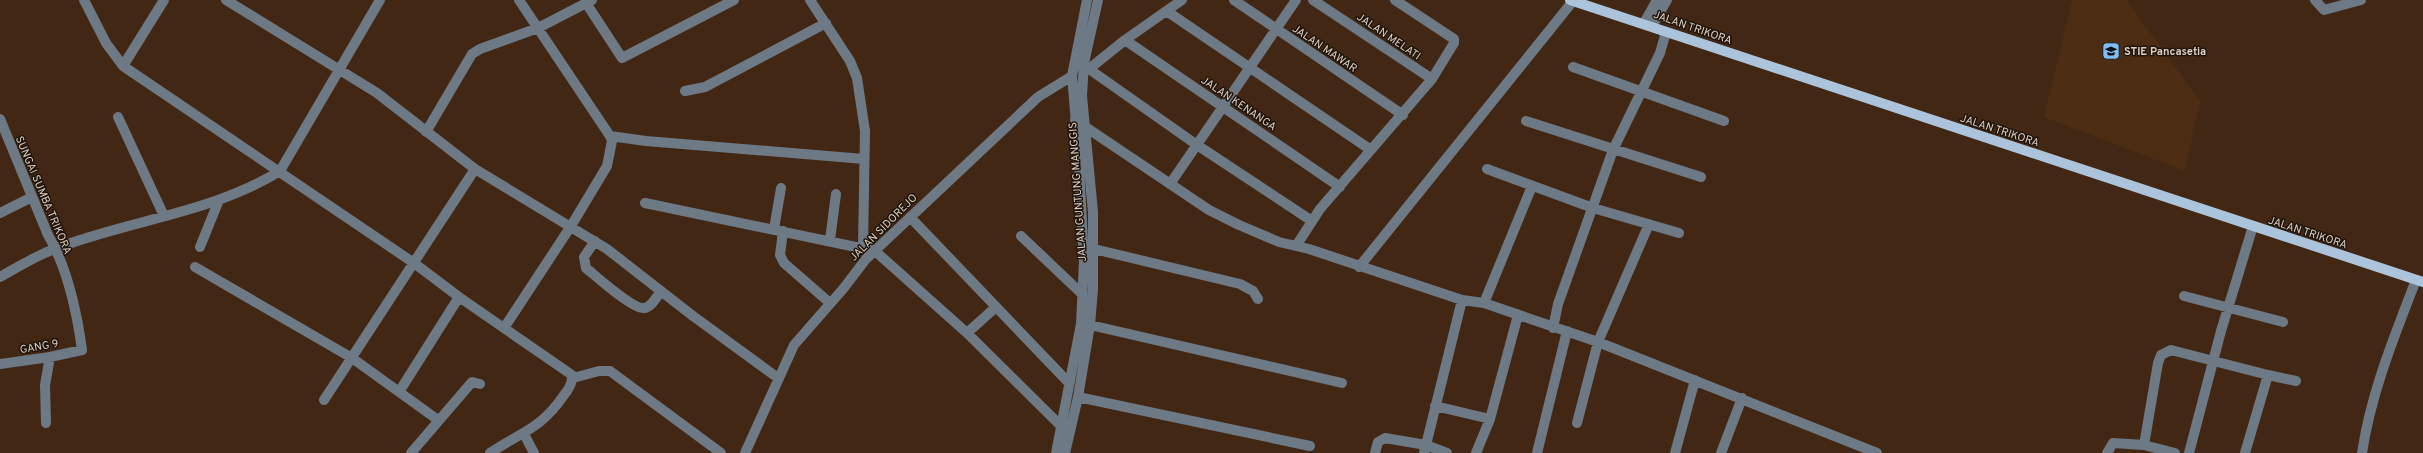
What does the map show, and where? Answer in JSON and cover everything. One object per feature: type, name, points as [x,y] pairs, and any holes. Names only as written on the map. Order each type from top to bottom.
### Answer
[{"type":"main road","name":"JALAN TRIKORA","points":[[1571,1],[1648,25],[2419,281]]},
{"type":"street","points":[[84,0],[106,43],[123,66],[280,171],[414,263],[459,297],[570,372],[573,378],[571,385],[559,402],[535,427],[490,453]]},
{"type":"street","points":[[123,66],[164,0]]},
{"type":"street","points":[[226,0],[377,93],[475,169],[594,241],[778,378]]},
{"type":"street","points":[[0,277],[56,248],[219,200],[264,181],[280,171],[341,70],[380,0]]},
{"type":"street","points":[[504,328],[571,226],[606,166],[612,141],[519,0]]},
{"type":"street","points":[[426,132],[466,60],[472,54],[480,49],[538,28],[589,2],[622,58],[734,0]]},
{"type":"street","points":[[810,0],[850,61],[857,78],[864,131],[863,247]]},
{"type":"street","name":"JALAN GUNTUNG MANGGIS","points":[[1056,453],[1081,324],[1084,261],[1082,204],[1072,76],[1087,0]]},
{"type":"street","name":"JALAN GUNTUNG MANGGIS","points":[[1065,453],[1078,397],[1090,325],[1094,249],[1082,96],[1098,0]]},
{"type":"street","points":[[1182,0],[1168,12],[1125,40],[1086,70],[1312,221]]},
{"type":"street","name":"JALAN MAWAR","points":[[1234,0],[1403,115]]},
{"type":"street","points":[[1170,184],[1251,68],[1275,29],[1296,0]]},
{"type":"street","name":"JALAN MELATI","points":[[1313,0],[1432,79]]},
{"type":"street","points":[[1296,246],[1312,221],[1340,186],[1403,115],[1432,79],[1454,43],[1454,39],[1395,0]]},
{"type":"street","points":[[1648,25],[1657,0]]},
{"type":"street","points":[[1648,25],[1667,0]]},
{"type":"street","points":[[2315,0],[2324,10],[2362,0]]},
{"type":"street","points":[[1359,267],[1571,1]]},
{"type":"street","points":[[1168,12],[1371,150]]},
{"type":"street","points":[[684,91],[705,87],[826,23]]},
{"type":"street","points":[[1553,328],[1558,304],[1613,150],[1660,53],[1666,32]]},
{"type":"street","name":"JALAN KENANGA","points":[[1125,40],[1340,186]]},
{"type":"street","points":[[1573,67],[1724,121]]},
{"type":"street","name":"JALAN SIDOREJO","points":[[744,453],[794,345],[830,304],[866,259],[1038,97],[1072,76]]},
{"type":"street","points":[[118,117],[164,216]]},
{"type":"street","name":"SUNGAI SUMBA TRIKORA","points":[[0,119],[32,197],[56,248],[73,299],[82,350]]},
{"type":"street","points":[[1075,120],[1209,210],[1279,242],[1296,246],[1462,300],[1484,303],[1553,328],[1598,342],[1877,453]]},
{"type":"street","points":[[1526,121],[1701,177]]},
{"type":"street","points":[[610,136],[646,141],[864,159]]},
{"type":"street","points":[[324,400],[475,169]]},
{"type":"street","points":[[1487,169],[1593,208],[1679,233]]},
{"type":"street","points":[[1484,303],[1532,186]]},
{"type":"street","points":[[781,188],[779,230],[780,255],[784,263],[830,304]]},
{"type":"street","points":[[830,240],[836,194]]},
{"type":"street","points":[[0,213],[32,197]]},
{"type":"street","points":[[200,247],[219,200]]},
{"type":"street","points":[[645,202],[863,247],[875,251],[967,333],[1061,426]]},
{"type":"street","points":[[910,216],[1069,383]]},
{"type":"street","points":[[1577,423],[1598,342],[1649,224]]},
{"type":"street","points":[[2189,453],[2228,308],[2253,226]]},
{"type":"street","points":[[1021,236],[1082,294]]},
{"type":"street","points":[[594,241],[584,257],[586,268],[612,289],[637,307],[644,309],[648,307],[661,291]]},
{"type":"street","points":[[1094,249],[1240,284],[1253,291],[1258,299]]},
{"type":"street","points":[[195,267],[352,358],[438,420]]},
{"type":"street","points":[[2362,453],[2367,421],[2386,359],[2419,281]]},
{"type":"street","points":[[2184,296],[2283,322]]},
{"type":"street","points":[[398,392],[459,297]]},
{"type":"street","points":[[1425,449],[1462,300]]},
{"type":"street","points":[[967,333],[996,307]]},
{"type":"street","points":[[1476,453],[1490,419],[1518,315]]},
{"type":"street","points":[[1090,325],[1342,383]]},
{"type":"street","points":[[1537,453],[1566,331]]},
{"type":"street","name":"GANG 9","points":[[0,364],[50,357],[82,350]]},
{"type":"street","points":[[2144,445],[2161,355],[2171,350],[2296,381]]},
{"type":"street","points":[[46,423],[45,385],[50,357]]},
{"type":"street","points":[[573,378],[600,371],[610,371],[721,453]]},
{"type":"street","points":[[2245,453],[2268,375]]},
{"type":"street","points":[[1675,453],[1694,380]]},
{"type":"street","points":[[410,453],[472,382],[480,384]]},
{"type":"street","points":[[1078,397],[1310,446]]},
{"type":"street","points":[[1721,453],[1742,398]]},
{"type":"street","points":[[1435,406],[1490,419]]},
{"type":"street","points":[[524,434],[534,453]]},
{"type":"street","points":[[1375,453],[1378,442],[1384,438],[1425,449],[1447,453]]},
{"type":"street","points":[[2107,453],[2113,443],[2144,445],[2175,453]]},
{"type":"shaded area","name":"STIE Pancasetia","points":[[2072,0],[2126,0],[2200,101],[2185,171],[2044,117]]},
{"type":"place","name":"STIE Pancasetia","points":[[2111,51]]}]
